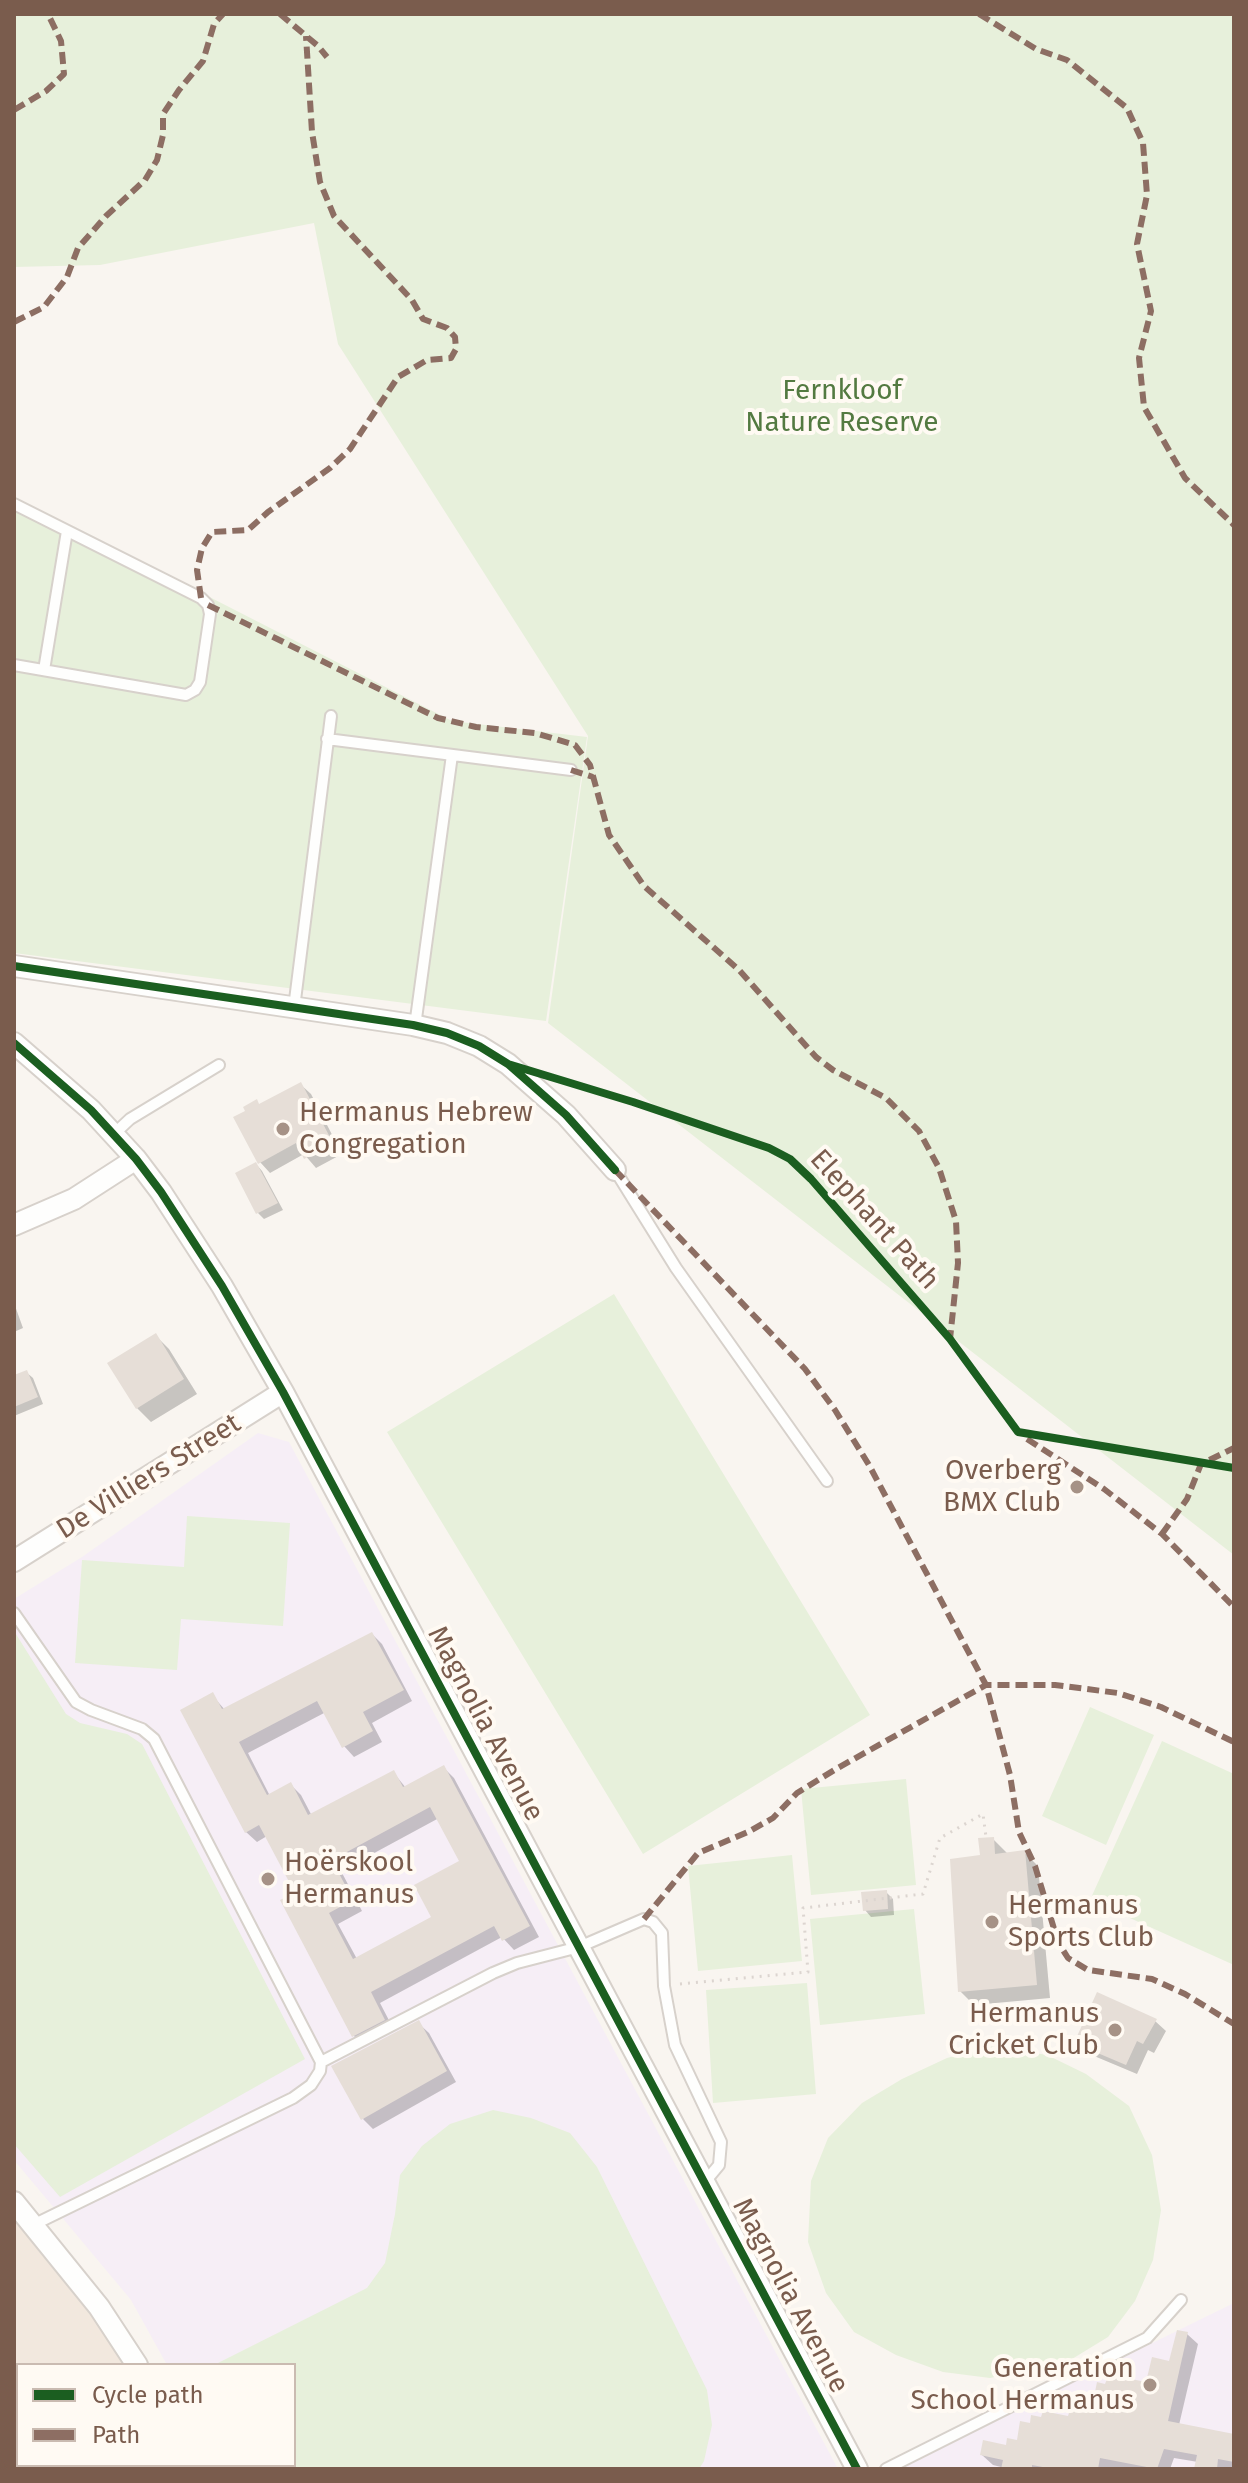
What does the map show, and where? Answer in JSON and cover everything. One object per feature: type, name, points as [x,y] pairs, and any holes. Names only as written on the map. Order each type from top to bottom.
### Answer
[{"type":"street","points":[[14,966],[415,1026],[463,1039],[508,1064],[566,1115],[615,1170]]},
{"type":"street","name":"Magnolia Avenue","points":[[14,1043],[67,1087],[114,1134],[136,1159],[192,1238],[283,1392],[857,2469]]},
{"type":"street","points":[[14,1225],[74,1199],[136,1159]]},
{"type":"street","name":"De Villiers Street","points":[[14,1561],[283,1392]]},
{"type":"street","points":[[14,2202],[99,2307],[136,2363]]},
{"type":"lane","points":[[14,504],[205,601],[210,614],[201,678],[195,690],[180,695],[14,665]]},
{"type":"lane","points":[[44,670],[67,531]]},
{"type":"lane","points":[[294,1008],[331,716]]},
{"type":"lane","points":[[327,739],[571,770]]},
{"type":"lane","points":[[415,1026],[452,755]]},
{"type":"lane","points":[[114,1134],[130,1119],[219,1065]]},
{"type":"lane","points":[[615,1170],[676,1268],[827,1481]]},
{"type":"lane","points":[[14,1613],[76,1702],[142,1729],[154,1739],[321,2062],[320,2071],[311,2085],[293,2098],[33,2225]]},
{"type":"lane","points":[[321,2062],[493,1973],[517,1963],[579,1947],[644,1919],[653,1922],[662,1933],[664,1986],[675,2045],[721,2142],[719,2165],[704,2183]]},
{"type":"lane","points":[[886,2469],[1147,2338],[1181,2300]]},
{"type":"path","points":[[664,1986],[808,1972],[803,1908],[923,1894],[940,1838],[983,1814],[986,1837]]},
{"type":"shaded area","name":"Hoërskool Hermanus","points":[[258,1433],[289,1442],[838,2469],[224,2469],[222,2467],[296,2467],[296,2363],[166,2363],[131,2300],[14,2160],[14,1599],[82,1557]]},
{"type":"shaded area","points":[[14,2204],[134,2363],[16,2363],[16,2467],[190,2469],[14,2469]]},
{"type":"shaded area","name":"Generation School Hermanus","points":[[1234,2303],[1234,2469],[899,2467]]},
{"type":"green space","name":"Fernkloof Nature Reserve","points":[[14,14],[1234,14],[1234,1555],[548,1023],[588,736],[338,344],[314,223],[100,265],[14,267]]},
{"type":"green space","points":[[14,497],[452,721],[587,737],[546,1021],[14,953]]},
{"type":"green space","points":[[614,1294],[870,1715],[643,1854],[387,1432]]},
{"type":"green space","points":[[187,1516],[290,1523],[283,1626],[181,1619],[177,1670],[75,1663],[82,1560],[184,1567]]},
{"type":"green space","points":[[14,1631],[66,1714],[80,1723],[127,1734],[142,1744],[305,2059],[60,2197],[14,2144]]},
{"type":"green space","points":[[1090,1707],[1154,1735],[1106,1845],[1042,1816]]},
{"type":"green space","points":[[1162,1741],[1234,1774],[1234,1965],[1090,1900]]},
{"type":"green space","points":[[906,1779],[916,1885],[811,1895],[801,1789]]},
{"type":"green space","points":[[792,1855],[802,1961],[698,1971],[688,1866]]},
{"type":"green space","points":[[914,1909],[925,2014],[820,2025],[810,1919]]},
{"type":"green space","points":[[807,1983],[816,2094],[713,2103],[706,1990]]},
{"type":"green space","points":[[994,2046],[1047,2055],[1086,2074],[1129,2106],[1152,2155],[1161,2210],[1153,2260],[1135,2301],[1108,2337],[1072,2359],[990,2378],[943,2372],[896,2355],[854,2332],[826,2293],[808,2242],[811,2181],[828,2138],[862,2103],[902,2079],[947,2058]]},
{"type":"green space","points":[[493,2110],[531,2118],[570,2133],[597,2167],[707,2390],[712,2425],[704,2461],[699,2469],[245,2469],[296,2467],[296,2363],[218,2363],[367,2288],[385,2263],[400,2175],[422,2146],[450,2124]]},
{"type":"building","name":"Hermanus Hebrew Congregation","points":[[301,1082],[333,1143],[304,1159],[296,1143],[258,1164],[233,1117],[257,1099],[259,1104]]},
{"type":"building","points":[[256,1162],[278,1203],[256,1214],[235,1173]]},
{"type":"building","points":[[156,1333],[184,1379],[136,1409],[107,1363]]},
{"type":"building","points":[[27,1370],[38,1397],[14,1407],[14,1375]]},
{"type":"building","points":[[372,1632],[404,1690],[363,1712],[373,1731],[342,1748],[317,1701],[239,1742],[267,1795],[291,1782],[308,1815],[394,1770],[403,1787],[444,1765],[530,1926],[502,1941],[494,1926],[371,1992],[385,2020],[352,2037],[280,1900],[295,1893],[259,1825],[245,1833],[180,1710],[213,1692],[222,1709]],"holes":[[[430,1807],[459,1861],[414,1885],[431,1917],[353,1959],[329,1913],[353,1900],[332,1860]]]},
{"type":"building","name":"Hermanus Sports Club","points":[[994,1837],[995,1854],[1025,1850],[1037,1985],[958,1992],[950,1859],[980,1855],[978,1838]]},
{"type":"building","points":[[887,1890],[888,1909],[863,1911],[861,1892]]},
{"type":"building","name":"Hermanus Cricket Club","points":[[1097,1992],[1157,2019],[1143,2044],[1137,2041],[1126,2065],[1074,2043]]},
{"type":"building","points":[[419,2020],[447,2071],[361,2120],[331,2066]]},
{"type":"building","points":[[1177,2330],[1188,2332],[1168,2421],[1234,2434],[1234,2462],[1218,2459],[1217,2469],[1194,2469],[1197,2455],[1164,2449],[1157,2469],[1100,2458],[1098,2469],[1053,2469],[1032,2465],[1032,2469],[1001,2469],[1003,2460],[980,2455],[983,2440],[1006,2445],[1007,2438],[1017,2440],[1020,2421],[1030,2423],[1031,2415],[1041,2417],[1043,2411],[1068,2416],[1074,2396],[1091,2399],[1097,2382],[1105,2384],[1107,2379],[1115,2380],[1116,2376],[1146,2382],[1152,2357],[1169,2361]]},
{"type":"marked path","points":[[14,110],[46,91],[64,74],[61,41],[48,14]]},
{"type":"marked path","points":[[14,322],[44,307],[67,277],[78,248],[106,216],[145,180],[157,160],[163,135],[163,114],[203,61],[214,24],[223,14]]},
{"type":"marked path","points":[[280,14],[327,57]]},
{"type":"marked path","points":[[979,14],[1036,49],[1067,60],[1127,108],[1143,143],[1147,195],[1137,244],[1151,311],[1139,358],[1144,407],[1185,478],[1234,525]]},
{"type":"marked path","points":[[201,598],[197,570],[202,548],[212,532],[248,530],[330,468],[350,449],[398,377],[427,360],[451,358],[456,349],[455,337],[447,328],[423,319],[412,300],[334,216],[320,182],[312,132],[306,36]]},
{"type":"marked path","points":[[208,605],[438,718],[476,727],[535,733],[575,745],[590,765],[609,835],[644,886],[739,970],[816,1057],[833,1070],[886,1098],[919,1131],[939,1168],[956,1221],[958,1263],[950,1339]]},
{"type":"marked path","points":[[571,770],[593,777]]},
{"type":"marked path","points":[[615,1170],[805,1369],[869,1465],[986,1685],[1010,1775],[1019,1832],[1035,1866],[1058,1942],[1068,1958],[1088,1970],[1152,1979],[1185,1994],[1234,2024]]},
{"type":"marked path","points":[[1027,1439],[1104,1489],[1162,1534],[1234,1607]]},
{"type":"marked path","points":[[1162,1534],[1187,1499],[1201,1464],[1234,1448]]},
{"type":"marked path","points":[[644,1919],[698,1853],[773,1818],[797,1793],[986,1685],[1055,1685],[1118,1693],[1161,1707],[1234,1742]]},
{"type":"cycle path","points":[[14,966],[413,1025],[447,1033],[479,1046],[508,1064],[566,1115],[615,1170]]},
{"type":"cycle path","points":[[14,1043],[91,1110],[136,1159],[222,1286],[283,1392],[857,2469]]},
{"type":"cycle path","name":"Elephant Path","points":[[508,1064],[633,1102],[769,1148],[790,1159],[811,1179],[950,1339],[1018,1432],[1234,1468]]},
{"type":"place","name":"Hermanus Hebrew Congregation","points":[[283,1129]]},
{"type":"place","name":"Overberg BMX Club","points":[[1077,1487]]},
{"type":"place","name":"Hoërskool Hermanus","points":[[268,1879]]},
{"type":"place","name":"Hermanus Sports Club","points":[[992,1922]]},
{"type":"place","name":"Hermanus Cricket Club","points":[[1115,2030]]},
{"type":"place","name":"Generation School Hermanus","points":[[1150,2385]]}]
